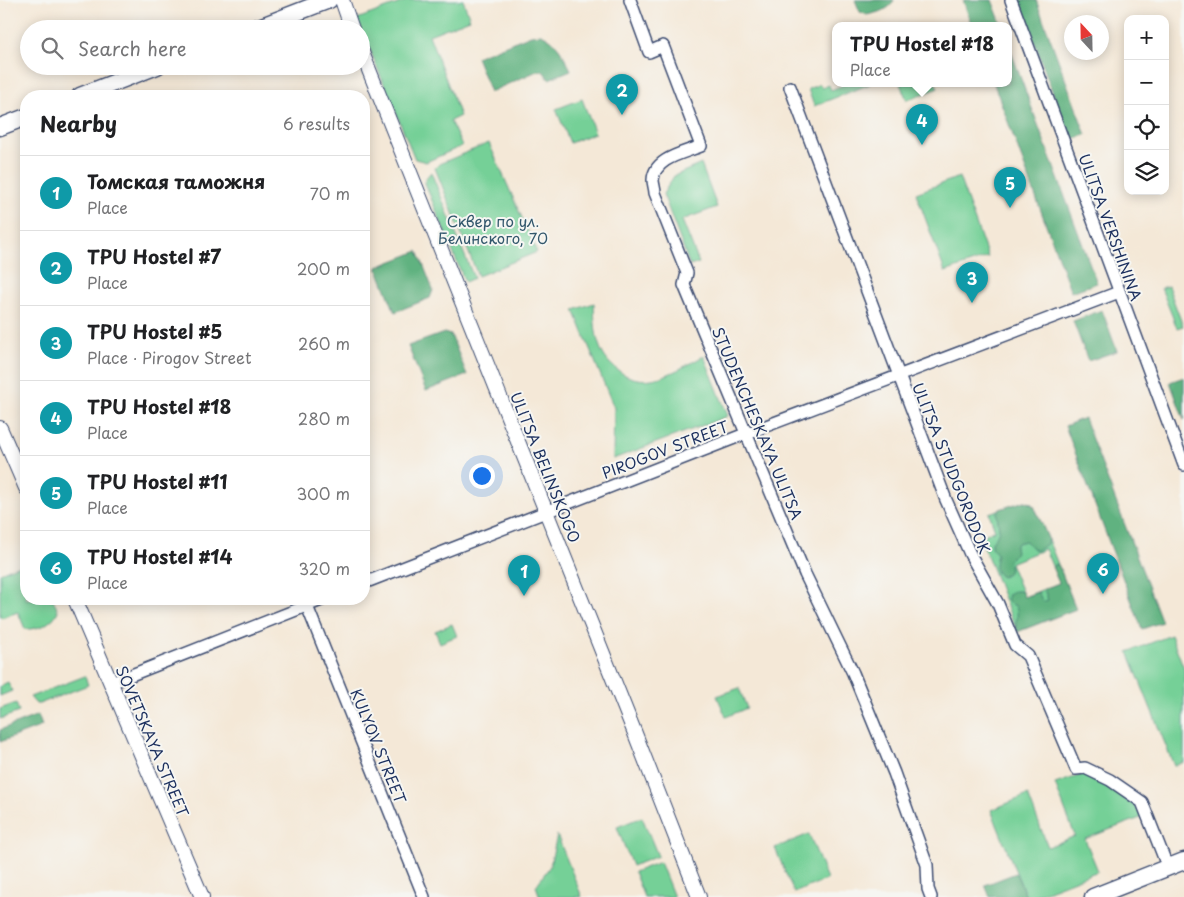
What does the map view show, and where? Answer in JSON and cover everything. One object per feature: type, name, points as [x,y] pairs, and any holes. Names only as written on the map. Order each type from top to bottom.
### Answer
[{"type":"main road","points":[[277,20],[329,0]]},
{"type":"main road","points":[[95,90],[134,75]]},
{"type":"main road","points":[[0,127],[20,119]]},
{"type":"main road","points":[[1094,897],[1184,861]]},
{"type":"street","points":[[342,0],[349,20]]},
{"type":"street","name":"STUDENCHESKAYA ULITSA","points":[[630,0],[649,52],[663,46],[701,146],[663,162],[653,180],[655,193],[687,273],[684,285],[745,434],[809,582],[853,673],[883,746],[927,865],[928,889],[931,897]]},
{"type":"street","name":"ULITSA VERSHININA","points":[[1011,0],[1184,464]]},
{"type":"street","name":"ULITSA BELINSKOGO","points":[[370,72],[699,897]]},
{"type":"street","name":"ULITSA STUDGORODOK","points":[[790,87],[946,500],[970,554],[998,604],[1015,645],[1028,656],[1076,769],[1085,768],[1110,780],[1142,802],[1168,868]]},
{"type":"street","name":"PIROGOV STREET","points":[[370,581],[745,434],[1119,292]]},
{"type":"street","points":[[0,428],[20,474]]},
{"type":"street","name":"SOVETSKAYA STREET","points":[[77,605],[202,897]]},
{"type":"street","points":[[111,683],[307,606]]},
{"type":"street","name":"KULYOV STREET","points":[[307,606],[424,897]]},
{"type":"green space","points":[[408,0],[463,0],[470,19],[429,35],[460,116],[450,121],[462,146],[426,162],[415,159],[370,50],[370,20],[357,19]]},
{"type":"green space","points":[[855,0],[894,0],[887,9],[867,15],[860,12]]},
{"type":"green space","points":[[963,0],[992,0],[1000,22],[971,22]]},
{"type":"green space","points":[[1019,0],[1036,0],[1086,135],[1070,140]]},
{"type":"green space","points":[[541,34],[556,44],[571,70],[549,79],[543,71],[537,71],[490,92],[476,57],[531,35]]},
{"type":"green space","points":[[1012,55],[1097,283],[1071,292],[995,87],[1012,87]]},
{"type":"green space","points":[[820,84],[822,88],[829,85],[831,90],[838,87],[862,87],[814,106],[808,89]]},
{"type":"green space","points":[[901,87],[938,88],[907,100]]},
{"type":"green space","points":[[582,99],[595,133],[570,143],[556,109]]},
{"type":"green space","name":"Сквер по ул. Белинского, 70","points":[[489,143],[537,252],[478,276],[435,168],[439,164]]},
{"type":"green space","points":[[701,164],[717,207],[682,220],[699,263],[690,266],[663,194],[674,176]]},
{"type":"green space","points":[[431,172],[474,278],[465,282],[425,183],[426,178]]},
{"type":"green space","points":[[959,177],[988,257],[945,272],[916,193]]},
{"type":"green space","points":[[418,251],[433,290],[430,298],[395,312],[377,267]]},
{"type":"green space","points":[[1168,286],[1183,326],[1177,328],[1161,288]]},
{"type":"green space","points":[[594,303],[598,341],[611,365],[630,377],[648,380],[672,373],[704,356],[728,416],[613,459],[614,408],[574,310]]},
{"type":"green space","points":[[1102,310],[1117,351],[1088,361],[1073,321]]},
{"type":"green space","points":[[444,333],[451,335],[467,375],[426,391],[408,346]]},
{"type":"green space","points":[[1184,377],[1184,420],[1170,382]]},
{"type":"green space","points":[[1084,418],[1162,622],[1142,629],[1065,426]]},
{"type":"green space","points":[[1025,501],[1031,503],[1037,512],[1076,609],[1017,632],[980,537],[995,530],[989,513]],"holes":[[[1045,549],[1059,583],[1024,597],[1010,563]]]},
{"type":"green space","points":[[1025,501],[1034,506],[1048,538],[1047,544],[1036,551],[1026,541],[1017,543],[1015,547],[1016,552],[1008,561],[1010,569],[1008,574],[1002,577],[995,570],[997,554],[991,547],[991,543],[999,530],[997,513],[1000,509]]},
{"type":"green space","points":[[1056,564],[1059,566],[1076,609],[1017,632],[1016,606],[1009,603],[1008,594],[1020,591],[1024,597],[1038,592],[1043,602],[1048,600],[1044,589],[1059,583],[1052,567]]},
{"type":"green space","points":[[20,565],[20,605],[56,605],[58,611],[53,619],[40,627],[25,629],[18,612],[1,618],[0,573]]},
{"type":"green space","points":[[452,624],[457,636],[440,643],[435,631]]},
{"type":"green space","points":[[1171,635],[1184,668],[1184,762],[1174,766],[1128,652]]},
{"type":"green space","points":[[85,676],[88,685],[39,704],[36,704],[30,697]]},
{"type":"green space","points":[[8,682],[12,691],[0,696],[0,686]]},
{"type":"green space","points":[[739,688],[747,708],[726,717],[717,696]]},
{"type":"green space","points":[[16,703],[19,712],[0,719],[0,709]]},
{"type":"green space","points":[[38,715],[42,726],[0,742],[0,730]]},
{"type":"green space","points":[[1084,774],[1100,780],[1118,791],[1139,810],[1143,817],[1085,839],[1098,871],[1031,897],[1026,897],[991,810],[1028,795],[1048,847],[1075,836],[1055,784]]},
{"type":"green space","points":[[642,817],[658,856],[632,866],[617,827]]},
{"type":"green space","points":[[809,834],[827,879],[794,893],[775,848]]},
{"type":"green space","points":[[557,835],[582,897],[540,897],[536,886],[550,866]]},
{"type":"green space","points":[[660,862],[674,897],[644,897],[634,872]]},
{"type":"green space","points":[[1016,873],[1026,897],[990,897],[985,885]]},
{"type":"place","name":"TPU Hostel #7","points":[[622,115]]},
{"type":"place","name":"TPU Hostel #18","points":[[922,145]]},
{"type":"place","name":"TPU Hostel #11","points":[[1010,208]]},
{"type":"place","name":"TPU Hostel #5","points":[[972,303]]},
{"type":"place","name":"TPU Hostel #14","points":[[1103,594]]},
{"type":"place","name":"Томская таможня","points":[[524,596]]}]
